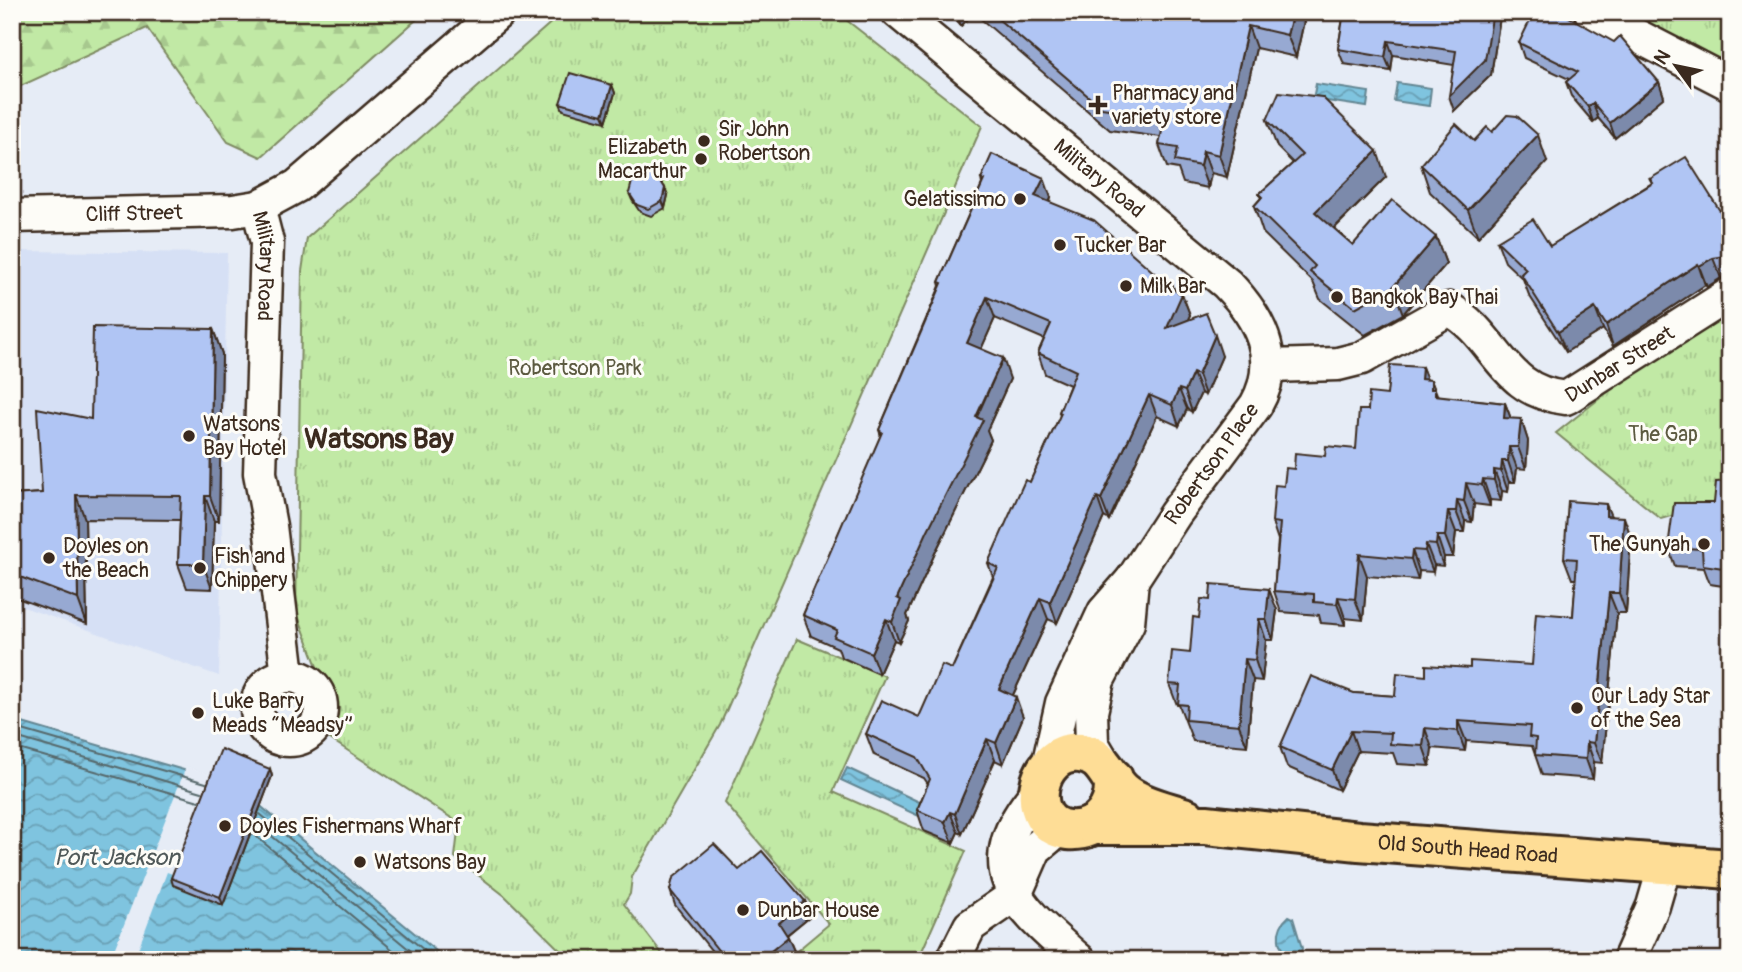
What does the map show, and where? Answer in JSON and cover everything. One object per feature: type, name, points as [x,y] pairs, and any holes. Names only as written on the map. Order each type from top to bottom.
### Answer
[{"type":"main road","points":[[1075,752],[1089,755],[1109,772],[1115,789],[1111,806],[1076,827],[1042,813],[1043,778],[1055,759],[1075,752]]},
{"type":"main road","name":"Old South Head Road","points":[[1109,772],[1130,797],[1206,825]]},
{"type":"main road","name":"Old South Head Road","points":[[1076,827],[1206,825],[1730,869]]},
{"type":"street","name":"Military Road","points":[[288,675],[270,526],[260,473],[267,242],[258,207],[297,186],[499,12]]},
{"type":"street","name":"Military Road","points":[[898,12],[1227,284],[1257,320],[1269,366]]},
{"type":"street","points":[[1591,12],[1730,84]]},
{"type":"street","name":"Cliff Street","points":[[12,216],[233,211],[258,207]]},
{"type":"street","name":"Dunbar Street","points":[[1269,366],[1338,364],[1362,358],[1449,309],[1463,316],[1513,374],[1542,396],[1566,398],[1730,295]]},
{"type":"street","name":"Robertson Place","points":[[1043,778],[1062,703],[1104,612],[1132,580],[1175,514],[1256,405],[1264,390],[1269,366]]},
{"type":"street","name":"Robertson Place","points":[[1109,772],[1092,743],[1091,712],[1098,680],[1128,623],[1132,580]]},
{"type":"street","points":[[1043,778],[1009,832],[1003,865],[1015,895],[1037,923],[1079,960]]},
{"type":"street","points":[[953,960],[970,926],[1015,895],[1035,849],[1076,827]]},
{"type":"street","points":[[1629,960],[1653,906],[1665,865]]},
{"type":"shaded area","points":[[12,251],[227,253],[219,676],[12,603]]},
{"type":"green space","points":[[12,12],[425,12],[261,157],[228,142],[147,28],[12,90]]},
{"type":"green space","name":"Robertson Park","points":[[563,12],[836,12],[982,126],[720,725],[632,877],[630,894],[624,904],[667,960],[570,960],[505,896],[455,857],[459,823],[330,739],[319,672],[296,610],[302,271],[307,238]]},
{"type":"green space","points":[[1624,12],[1730,12],[1730,65]]},
{"type":"green space","name":"The Gap","points":[[1730,295],[1730,499],[1661,519],[1556,433]]},
{"type":"green space","points":[[797,639],[885,676],[833,792],[966,851],[918,960],[786,960],[829,924],[725,803]]},
{"type":"water","points":[[1397,83],[1431,88],[1429,106],[1394,101]]},
{"type":"water","points":[[1316,84],[1369,92],[1367,107],[1313,99]]},
{"type":"water","name":"Port Jackson","points":[[12,720],[235,785],[447,960],[12,960]]},
{"type":"water","points":[[847,768],[928,806],[923,818],[841,780]]},
{"type":"water","points":[[1289,916],[1293,918],[1302,948],[1300,957],[1295,959],[1284,951],[1279,939],[1281,927]]},
{"type":"pier","points":[[186,767],[236,782],[223,905],[174,886],[177,876],[167,872],[134,960],[110,960]]},
{"type":"building","points":[[990,12],[1293,12],[1287,35],[1248,26],[1219,155],[1203,151],[1200,166],[1175,161],[1178,148],[1159,145],[1165,117],[1102,108]]},
{"type":"building","points":[[1344,12],[1493,12],[1485,60],[1449,96],[1456,51],[1388,41],[1385,57],[1338,49]]},
{"type":"building","points":[[1534,12],[1560,12],[1614,42],[1620,36],[1659,82],[1610,123],[1593,103],[1588,107],[1566,82],[1578,72],[1519,43]]},
{"type":"building","points":[[570,73],[612,85],[603,115],[560,103]]},
{"type":"building","points":[[1279,92],[1322,97],[1377,151],[1315,212],[1353,245],[1392,200],[1436,237],[1393,287],[1355,308],[1310,272],[1315,266],[1254,206],[1262,197],[1259,194],[1302,155],[1267,120]]},
{"type":"building","points":[[1730,113],[1730,129],[1722,117]]},
{"type":"building","points":[[1507,115],[1517,116],[1538,135],[1468,210],[1421,165],[1456,124],[1474,141],[1487,127],[1492,132]]},
{"type":"building","points":[[992,154],[1044,178],[1035,196],[1094,220],[1159,277],[1172,283],[1170,288],[1182,294],[1167,328],[1206,313],[1215,335],[1198,375],[1193,373],[1185,391],[1179,389],[1172,405],[1149,395],[1101,499],[1097,497],[1050,602],[1040,598],[999,689],[1016,697],[996,743],[987,739],[955,814],[950,812],[945,822],[917,810],[930,779],[917,757],[866,734],[881,700],[919,717],[942,665],[952,669],[998,568],[988,563],[1025,480],[1030,482],[1061,413],[1059,412],[1076,371],[1038,353],[1051,324],[987,297],[967,343],[1003,358],[976,417],[983,420],[897,598],[901,600],[892,622],[886,619],[871,653],[834,637],[837,630],[803,615],[882,432],[879,430],[942,283],[939,282],[984,180],[981,179]]},
{"type":"building","points":[[1686,157],[1720,211],[1730,205],[1730,254],[1713,258],[1699,266],[1698,264],[1606,325],[1595,308],[1558,332],[1521,274],[1526,269],[1497,241],[1533,219],[1550,246],[1653,183],[1650,179]]},
{"type":"building","points":[[644,171],[657,175],[665,188],[662,201],[648,209],[637,205],[629,193],[633,178]]},
{"type":"building","points":[[93,327],[213,329],[210,496],[205,496],[203,564],[178,564],[181,496],[76,495],[78,599],[12,574],[12,495],[42,493],[37,408],[91,419]]},
{"type":"building","points":[[1390,365],[1422,367],[1421,379],[1431,380],[1431,389],[1435,389],[1435,395],[1505,403],[1504,418],[1521,419],[1518,447],[1509,447],[1508,461],[1502,461],[1501,471],[1494,470],[1494,480],[1483,479],[1482,485],[1466,483],[1464,501],[1457,500],[1456,511],[1448,511],[1445,536],[1437,536],[1436,545],[1426,544],[1425,551],[1412,550],[1411,559],[1359,554],[1355,599],[1338,597],[1337,604],[1314,602],[1314,594],[1274,591],[1280,523],[1272,522],[1275,485],[1284,486],[1286,468],[1294,469],[1295,453],[1325,456],[1326,446],[1356,449],[1359,410],[1368,410],[1369,393],[1387,395]]},
{"type":"building","points":[[1730,481],[1730,569],[1703,565],[1702,549],[1668,547],[1674,503],[1714,503],[1716,482]]},
{"type":"building","points":[[1568,501],[1606,504],[1606,516],[1624,517],[1619,593],[1609,593],[1594,743],[1587,742],[1586,759],[1535,755],[1536,738],[1529,737],[1530,726],[1458,721],[1458,731],[1425,728],[1423,746],[1390,744],[1391,733],[1351,731],[1332,770],[1280,747],[1311,676],[1354,693],[1395,696],[1397,673],[1426,676],[1426,665],[1470,668],[1470,661],[1532,665],[1536,613],[1573,616],[1577,559],[1564,558]]},
{"type":"building","points":[[1211,584],[1269,589],[1266,619],[1259,619],[1255,660],[1245,659],[1239,725],[1186,720],[1187,705],[1178,704],[1180,685],[1169,684],[1172,651],[1190,653],[1193,617],[1199,618],[1201,599],[1210,600]]},
{"type":"building","name":"Doyles Fishermans Wharf","points":[[221,749],[270,769],[220,897],[171,878]]},
{"type":"building","name":"Dunbar House","points":[[714,844],[739,870],[762,851],[805,901],[779,923],[788,937],[760,960],[726,960],[670,890],[673,878]]},
{"type":"place","name":"Pharmacy and variety store","points":[[1098,105]]},
{"type":"place","name":"Sir John Robertson","points":[[704,141]]},
{"type":"place","name":"Elizabeth Macarthur","points":[[701,159]]},
{"type":"place","name":"Gelatissimo","points":[[1020,199]]},
{"type":"place","name":"Tucker Bar","points":[[1060,245]]},
{"type":"place","name":"Milk Bar","points":[[1126,286]]},
{"type":"place","name":"Bangkok Bay Thai","points":[[1337,297]]},
{"type":"place","name":"Watsons Bay Hotel","points":[[189,436]]},
{"type":"place","name":"The Gunyah","points":[[1704,544]]},
{"type":"place","name":"Doyles on the Beach","points":[[49,558]]},
{"type":"place","name":"Fish and Chippery","points":[[200,568]]},
{"type":"place","name":"Our Lady Star of the Sea","points":[[1577,708]]},
{"type":"place","name":"Luke Barry Meads “Meadsy”","points":[[198,713]]},
{"type":"place","name":"Doyles Fishermans Wharf","points":[[225,826]]},
{"type":"place","name":"Watsons Bay","points":[[360,862]]},
{"type":"place","name":"Dunbar House","points":[[743,910]]},
{"type":"district","name":"Watsons Bay","points":[[379,439]]}]
